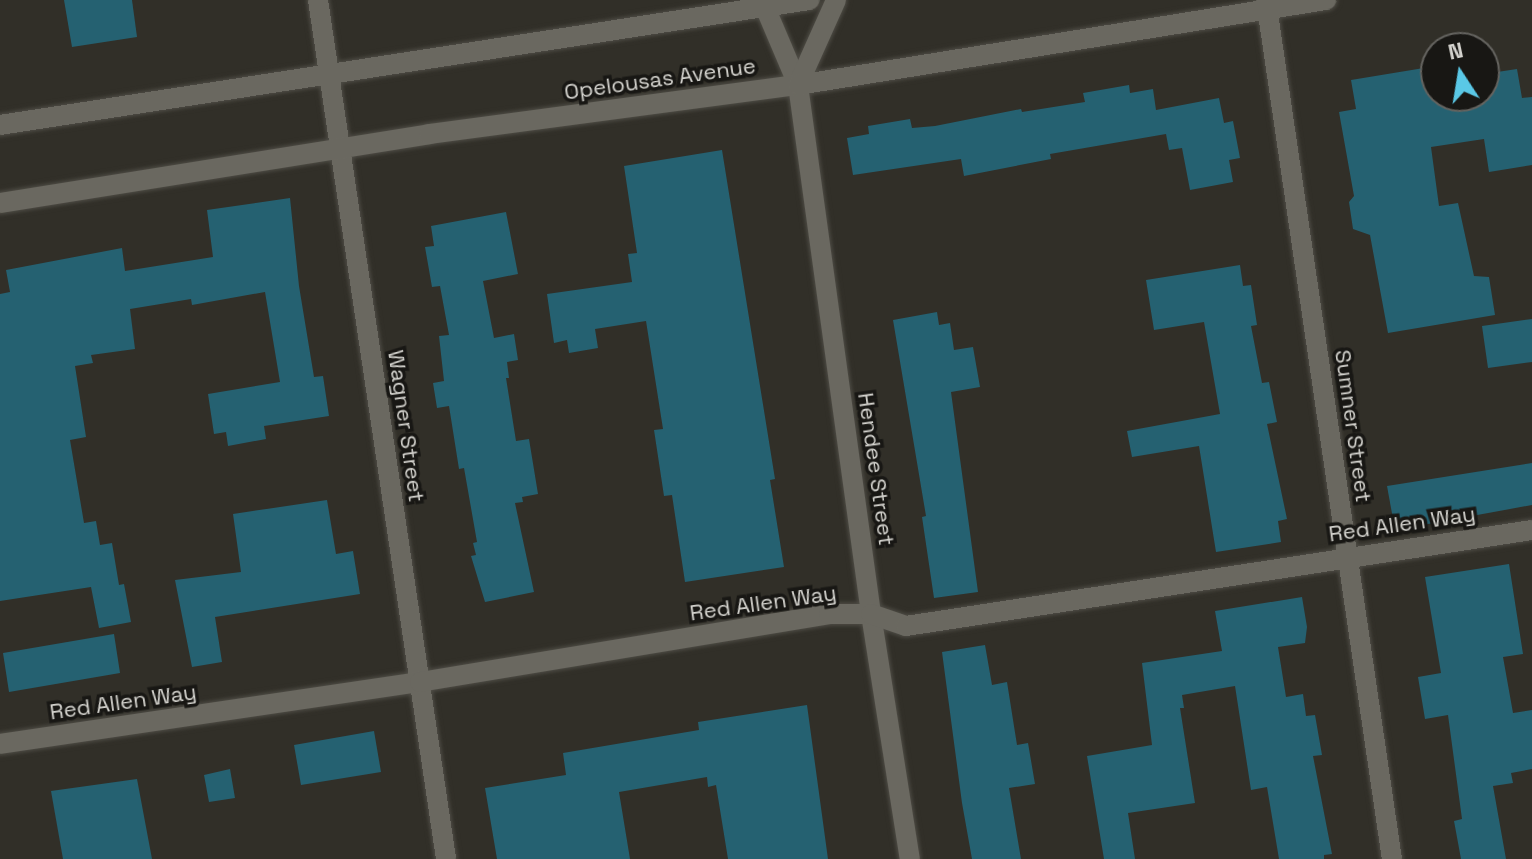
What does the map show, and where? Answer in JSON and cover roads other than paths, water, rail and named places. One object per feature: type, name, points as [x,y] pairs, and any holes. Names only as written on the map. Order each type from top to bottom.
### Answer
[{"type":"street","name":"Wagner Street","points":[[318,0],[446,859]]},
{"type":"street","points":[[0,125],[762,4],[809,0]]},
{"type":"street","points":[[798,85],[836,0]]},
{"type":"street","name":"Opelousas Avenue","points":[[0,203],[340,149],[798,85],[1267,5],[1326,0]]},
{"type":"street","name":"Hendee Street","points":[[762,4],[798,85],[871,614],[910,859]]},
{"type":"street","name":"Sumner Street","points":[[1267,5],[1392,859]]},
{"type":"street","name":"Red Allen Way","points":[[0,744],[420,682],[829,614],[871,614],[906,626],[1532,530]]}]
